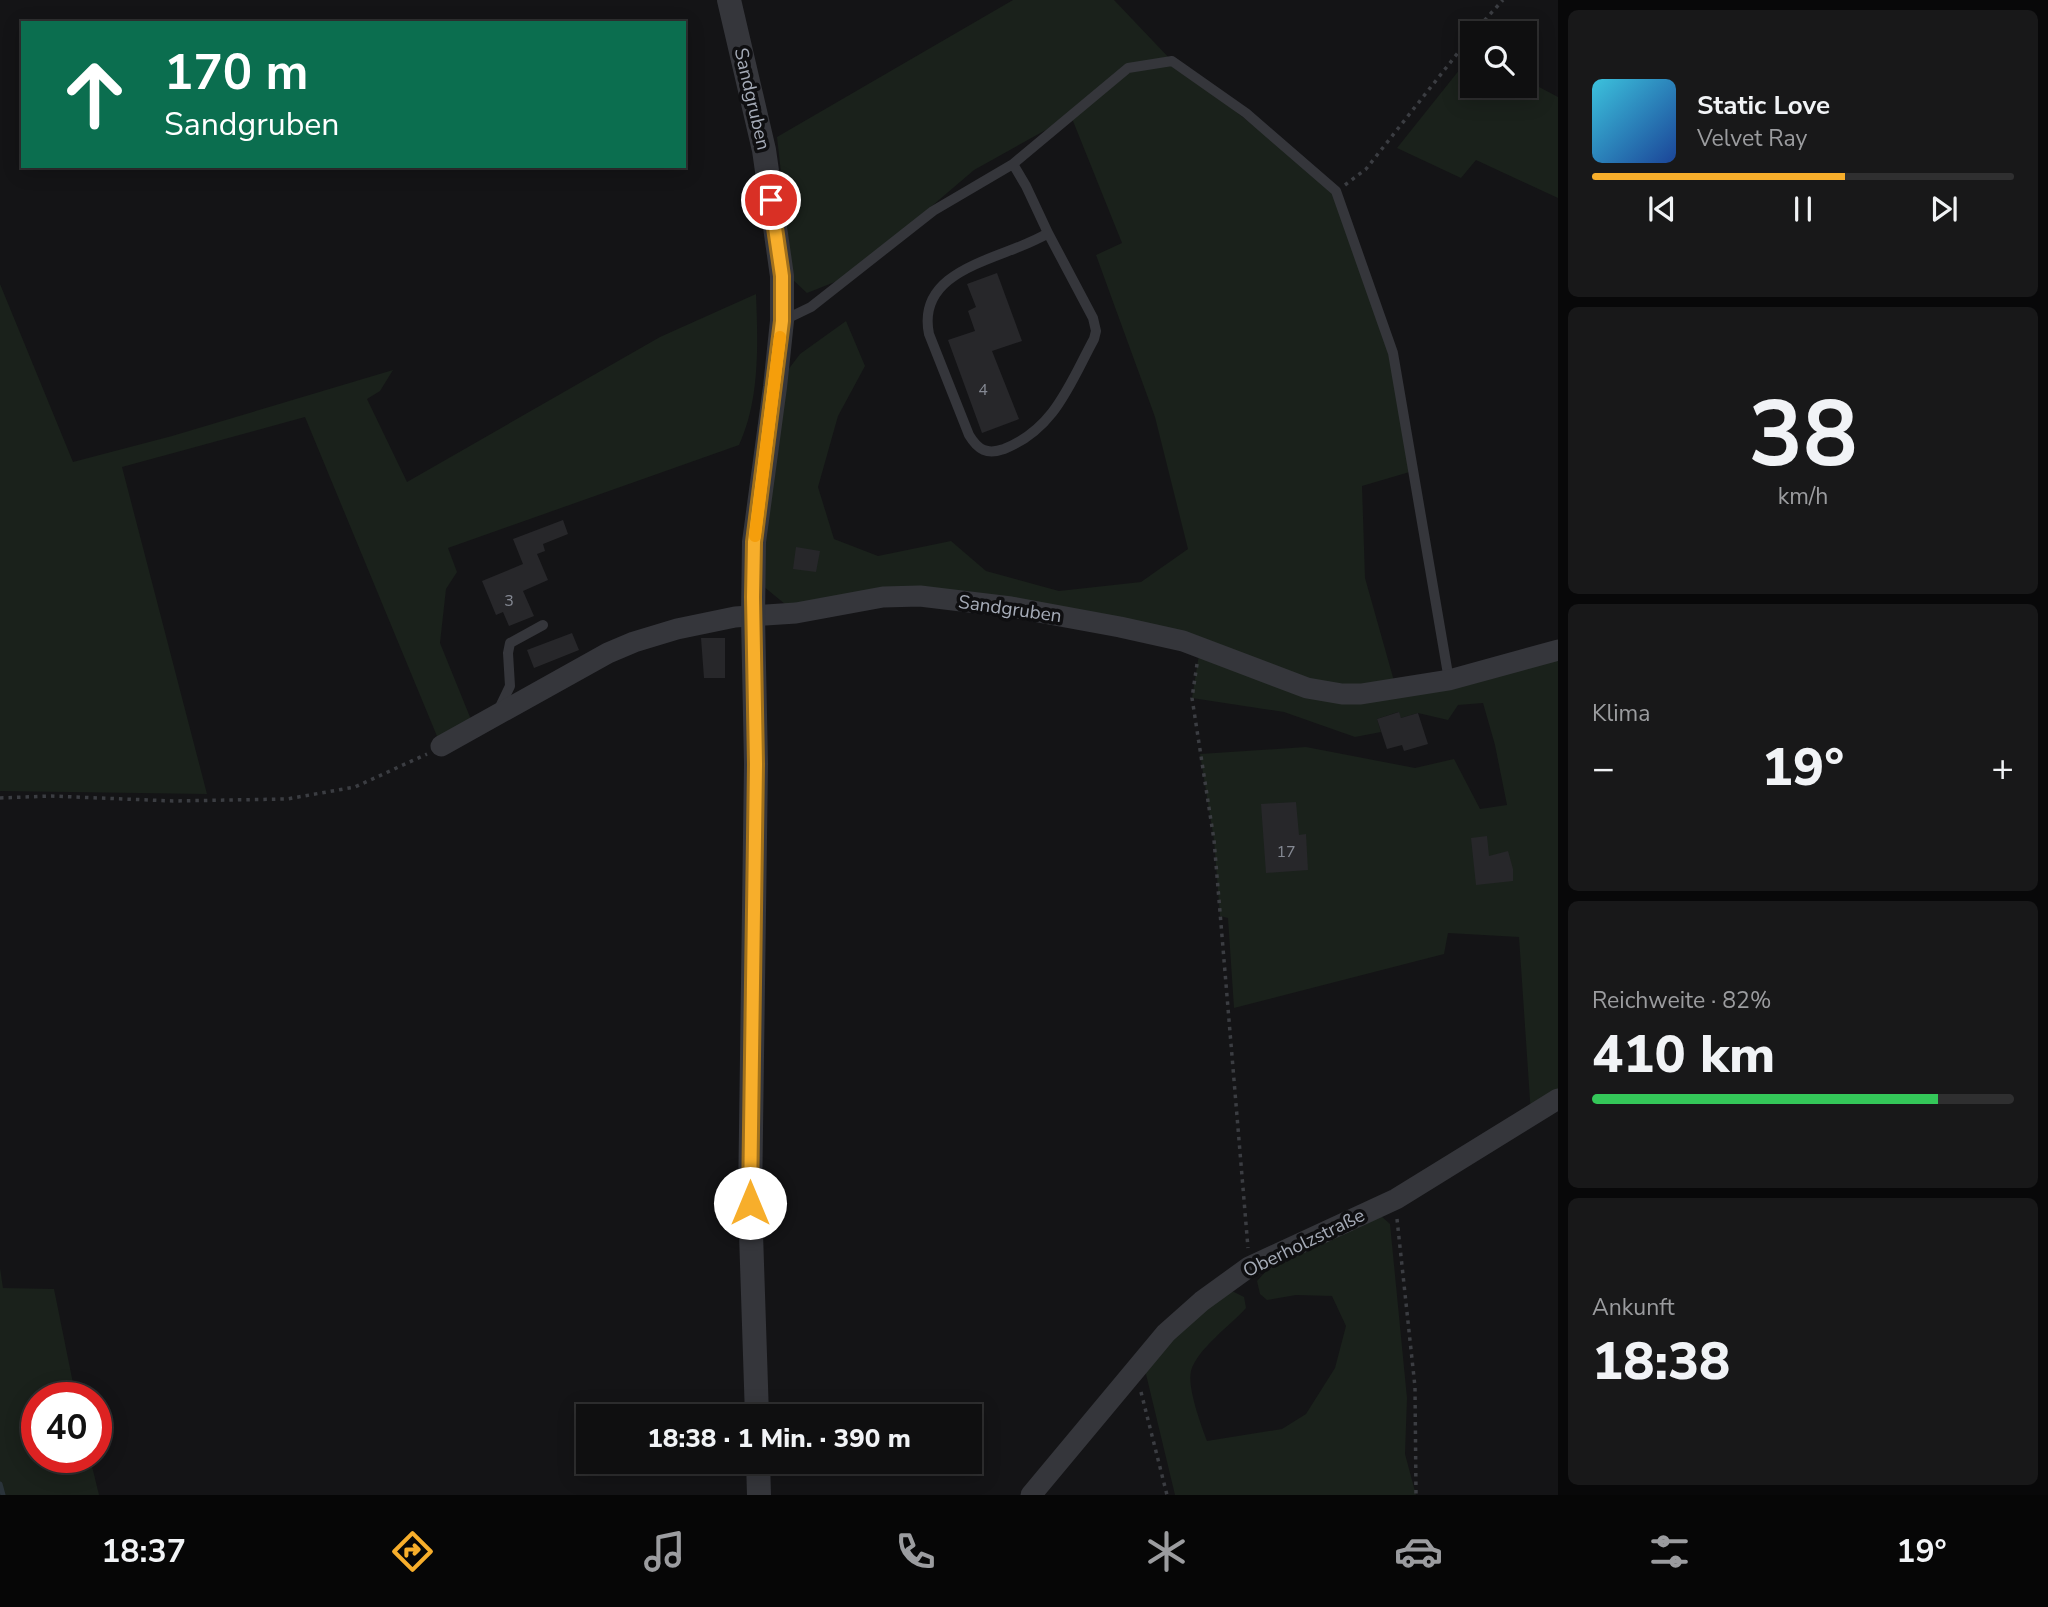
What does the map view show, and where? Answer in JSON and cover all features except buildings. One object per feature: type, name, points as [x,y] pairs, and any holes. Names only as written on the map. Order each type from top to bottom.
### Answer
[{"type":"street","name":"Sandgruben","points":[[729,0],[764,150],[782,276],[782,321],[754,542],[756,764],[750,1203],[757,1404]]},
{"type":"street","name":"Sandgruben","points":[[442,746],[608,653],[634,642],[736,617],[796,613],[883,597],[920,596],[1011,607],[1119,626],[1191,645],[1283,680],[1333,693],[1361,694],[1449,680],[1558,650]]},
{"type":"street","name":"Oberholzstraße","points":[[1031,1495],[1166,1333],[1202,1301],[1249,1267],[1396,1199],[1558,1099]]},
{"type":"street","points":[[758,1474],[759,1495]]},
{"type":"lane","points":[[782,321],[811,307],[933,211],[1013,164],[1128,68],[1172,61],[1246,113],[1336,191],[1393,353],[1449,680]]},
{"type":"lane","points":[[1013,164],[1093,318],[1096,331],[1056,408],[1041,427],[1004,449],[985,452],[975,446],[969,435],[929,334],[928,312],[935,296],[958,272],[1025,246],[1048,233]]},
{"type":"lane","points":[[495,716],[510,686],[510,643],[543,625]]},
{"type":"path","points":[[1484,21],[1503,0]]},
{"type":"path","points":[[1336,191],[1366,169],[1460,49]]},
{"type":"path","points":[[1191,645],[1192,698],[1213,840],[1249,1267]]},
{"type":"path","points":[[0,798],[51,796],[173,801],[287,799],[355,787],[442,746]]},
{"type":"path","points":[[1396,1199],[1415,1387],[1416,1495]]},
{"type":"path","points":[[1136,1369],[1167,1495]]},
{"type":"shaded area","points":[[1013,0],[1114,0],[1172,61],[1336,191],[1393,353],[1413,471],[1362,486],[1365,578],[1396,688],[1558,653],[1558,1099],[1531,1115],[1519,937],[1448,933],[1444,954],[1234,1008],[1228,918],[1220,916],[1214,840],[1200,754],[1306,747],[1415,768],[1454,759],[1480,809],[1507,805],[1483,703],[1458,705],[1448,720],[1418,713],[1401,718],[1398,712],[1377,719],[1381,732],[1355,737],[1284,712],[1192,698],[1200,648],[920,596],[796,613],[753,578],[775,387],[800,354],[846,321],[865,366],[838,416],[818,487],[834,539],[878,556],[951,541],[986,571],[1059,591],[1141,582],[1188,549],[1155,417],[1096,255],[1122,243],[1071,116],[974,170],[850,276],[807,293],[793,280],[777,137]]},
{"type":"shaded area","points":[[1460,69],[1460,98],[1537,98],[1537,86],[1558,97],[1558,198],[1476,160],[1461,178],[1397,148]]},
{"type":"shaded area","points":[[0,284],[73,462],[172,436],[393,370],[380,391],[367,399],[407,482],[660,337],[756,294],[757,352],[754,391],[746,428],[739,445],[448,548],[457,572],[446,589],[440,643],[472,722],[439,741],[305,417],[122,467],[207,794],[0,791]]},
{"type":"shaded area","points":[[1381,1216],[1390,1224],[1407,1398],[1405,1454],[1416,1495],[1175,1495],[1145,1370],[1174,1336],[1196,1316],[1232,1291],[1244,1297],[1246,1308],[1200,1354],[1191,1371],[1193,1396],[1207,1441],[1282,1429],[1306,1414],[1335,1368],[1346,1326],[1332,1296],[1296,1295],[1267,1300],[1260,1294],[1257,1281],[1268,1269]]},
{"type":"shaded area","points":[[0,1268],[3,1288],[54,1289],[73,1382],[21,1382],[21,1473],[94,1473],[99,1495],[0,1495]]},
{"type":"waterway","points":[[0,1484],[3,1495]]},
{"type":"slow traffic","points":[[755,536],[780,337]]},
{"type":"route","points":[[750,1203],[756,764],[754,542],[782,321],[782,276],[771,200]]}]
